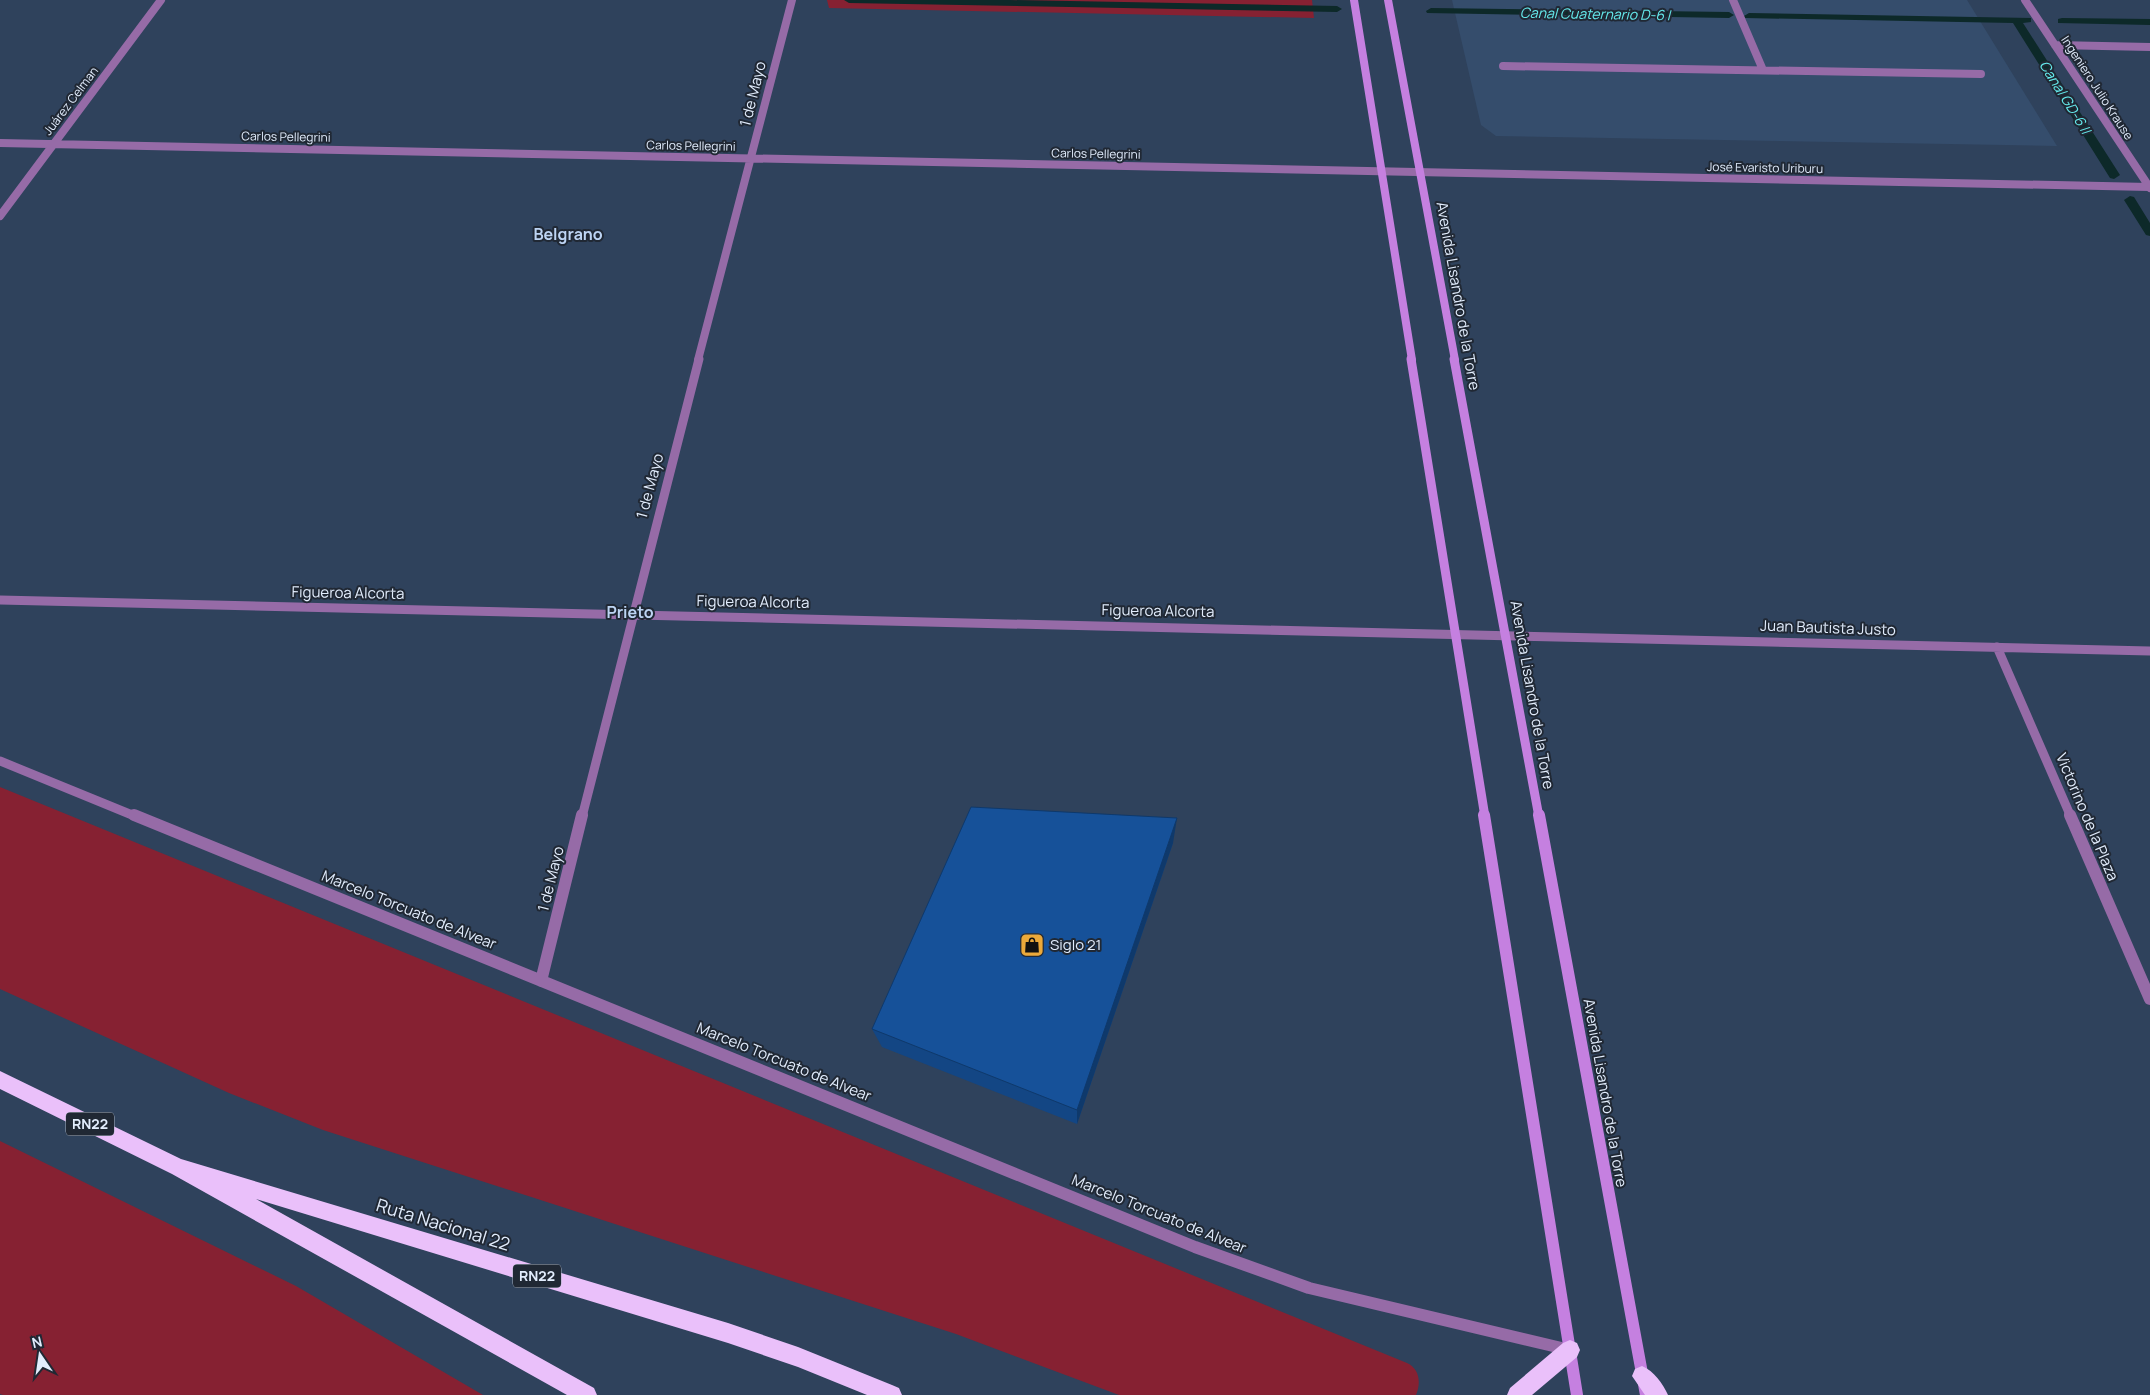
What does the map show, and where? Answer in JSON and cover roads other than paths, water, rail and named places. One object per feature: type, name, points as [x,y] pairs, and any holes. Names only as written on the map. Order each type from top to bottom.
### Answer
[{"type":"highway","name":"Ruta Nacional 22","points":[[0,1080],[179,1167],[587,1395]]},
{"type":"highway","name":"Ruta Nacional 22","points":[[179,1167],[728,1333],[798,1357],[892,1395]]},
{"type":"highway","points":[[1517,1395],[1570,1350]]},
{"type":"highway","points":[[1644,1385],[1658,1395]]},
{"type":"main road","points":[[1354,0],[1578,1395]]},
{"type":"main road","name":"Avenida Lisandro de la Torre","points":[[1388,0],[1644,1385]]},
{"type":"street","name":"Juárez Celman","points":[[0,216],[161,0]]},
{"type":"street","name":"1 de Mayo","points":[[541,981],[632,615],[792,0]]},
{"type":"street","points":[[1733,0],[1763,70]]},
{"type":"street","name":"Ingeniero Julio Krause","points":[[2026,0],[2150,188]]},
{"type":"street","points":[[2055,45],[2150,47]]},
{"type":"street","points":[[1503,66],[1980,74]]},
{"type":"street","name":"Carlos Pellegrini","points":[[0,143],[1381,171]]},
{"type":"street","name":"José Evaristo Uriburu","points":[[1381,171],[2150,188]]},
{"type":"street","name":"Figueroa Alcorta","points":[[0,600],[1505,634]]},
{"type":"street","name":"Juan Bautista Justo","points":[[1505,634],[2150,651]]},
{"type":"street","name":"Victorino de la Plaza","points":[[1997,647],[2150,999]]},
{"type":"street","name":"Marcelo Torcuato de Alvear","points":[[0,760],[1231,1261],[1318,1290],[1570,1350]]},
{"type":"street","points":[[1644,1385],[1669,1395]]},
{"type":"waterway","name":"Canal Cuaternario D-6 I","points":[[849,0],[1337,9]]},
{"type":"waterway","name":"Canal Cuaternario D-6 I","points":[[1431,11],[1729,15]]},
{"type":"waterway","name":"Canal Cuaternario D-6 I","points":[[1749,16],[2027,20]]},
{"type":"waterway","name":"Canal GD-6 II","points":[[2016,20],[2114,175]]},
{"type":"waterway","name":"Canal Cuaternario D-6 I","points":[[2062,21],[2150,22]]},
{"type":"waterway","name":"Canal GD-6 II","points":[[2130,200],[2150,232]]},
{"type":"place","name":"Siglo 21","points":[[1032,945]]},
{"type":"district","name":"Belgrano","points":[[568,234]]},
{"type":"district","name":"Prieto","points":[[630,612]]}]
